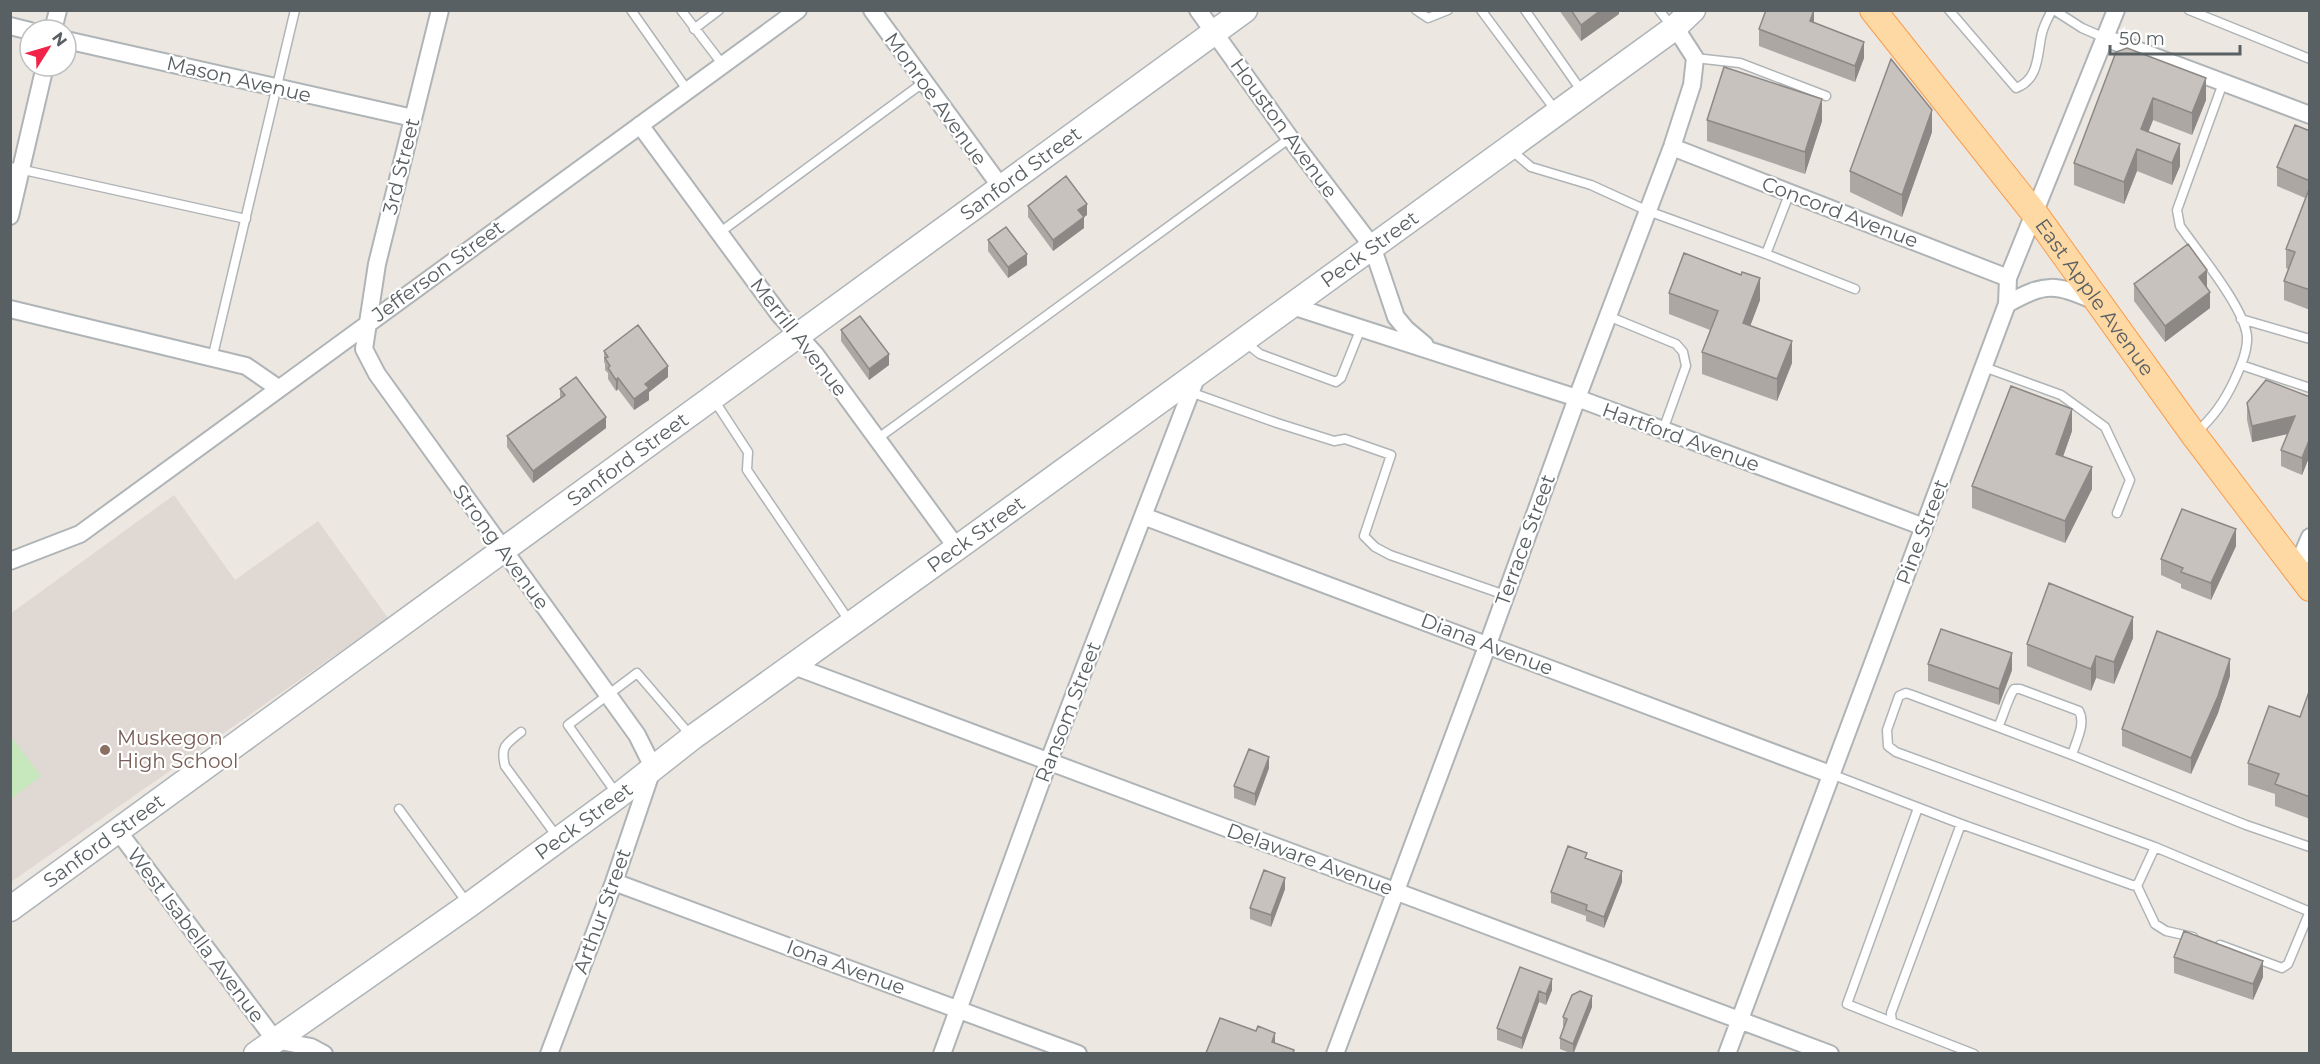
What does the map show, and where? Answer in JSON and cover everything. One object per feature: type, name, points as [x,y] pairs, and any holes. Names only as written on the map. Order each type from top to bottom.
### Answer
[{"type":"main road","name":"East Apple Avenue","points":[[1873,10],[2035,214],[2194,435],[2303,579]]},
{"type":"street","name":"3rd Street","points":[[367,323],[377,264],[440,10]]},
{"type":"street","name":"Jefferson Street","points":[[10,561],[80,534],[798,10]]},
{"type":"street","name":"Monroe Avenue","points":[[872,10],[1000,187]]},
{"type":"street","name":"Houston Avenue","points":[[1198,10],[1290,138],[1372,246]]},
{"type":"street","name":"Sanford Street","points":[[10,909],[1245,10]]},
{"type":"street","name":"Peck Street","points":[[266,1047],[469,905],[618,796],[653,766],[851,622],[1194,382],[1243,341],[1583,93],[1669,22],[1693,10]]},
{"type":"street","name":"Pine Street","points":[[1727,1053],[2007,304],[2008,278],[2115,10]]},
{"type":"street","points":[[1669,22],[1695,58]]},
{"type":"street","points":[[2105,38],[2310,116]]},
{"type":"street","name":"Mason Avenue","points":[[78,43],[413,118]]},
{"type":"street","name":"Terrace Street","points":[[1335,1053],[1672,147],[1692,85],[1695,58]]},
{"type":"street","points":[[10,216],[16,169],[42,78]]},
{"type":"street","name":"Merrill Avenue","points":[[640,125],[797,336],[815,354],[957,549]]},
{"type":"street","name":"Concord Avenue","points":[[1672,147],[2008,278]]},
{"type":"street","name":"Hartford Avenue","points":[[1372,246],[1396,317],[1406,329],[1435,353]]},
{"type":"street","points":[[2007,304],[2031,290],[2049,287],[2066,289],[2100,303]]},
{"type":"street","name":"Hartford Avenue","points":[[1292,306],[1577,398],[1924,527]]},
{"type":"street","points":[[10,309],[246,366],[278,388]]},
{"type":"street","name":"Strong Avenue","points":[[367,323],[364,349],[377,374],[609,695],[637,735],[653,766]]},
{"type":"street","name":"Ransom Street","points":[[942,1053],[1048,763],[1194,382]]},
{"type":"street","name":"Diana Avenue","points":[[1143,516],[1830,774]]},
{"type":"street","points":[[2303,579],[2310,537]]},
{"type":"street","name":"Delaware Avenue","points":[[791,666],[1830,1053]]},
{"type":"street","name":"Arthur Street","points":[[549,1053],[614,882],[653,766]]},
{"type":"street","name":"West Isabella Avenue","points":[[118,831],[266,1047]]},
{"type":"street","name":"Iona Avenue","points":[[614,882],[1078,1053]]},
{"type":"street","points":[[266,1047],[311,1047],[324,1053]]},
{"type":"lane","points":[[212,358],[295,10]]},
{"type":"lane","points":[[631,10],[688,91]]},
{"type":"lane","points":[[681,10],[723,65]]},
{"type":"lane","points":[[694,29],[719,10]]},
{"type":"lane","points":[[1416,10],[1428,18],[1448,10]]},
{"type":"lane","points":[[1481,10],[1557,112]]},
{"type":"lane","points":[[1525,10],[1583,93]]},
{"type":"lane","points":[[1949,10],[2016,88],[2029,79],[2037,65],[2042,32],[2053,10],[2082,28],[2105,38]]},
{"type":"lane","points":[[2189,10],[2310,59]]},
{"type":"lane","points":[[1695,58],[1740,63],[1826,96]]},
{"type":"lane","points":[[719,233],[924,82]]},
{"type":"lane","points":[[2194,435],[2214,417],[2224,403],[2241,364],[2247,337],[2237,309],[2180,226],[2177,210],[2223,82]]},
{"type":"lane","points":[[877,439],[1290,138]]},
{"type":"lane","points":[[1508,147],[1531,167],[1591,185],[1648,211],[1855,289]]},
{"type":"lane","points":[[16,169],[246,219]]},
{"type":"lane","points":[[1766,254],[1790,192]]},
{"type":"lane","points":[[1608,316],[1676,344],[1683,352],[1686,366],[1663,430]]},
{"type":"lane","points":[[2241,319],[2310,339]]},
{"type":"lane","points":[[1243,341],[1260,354],[1336,382],[1341,378],[1361,328]]},
{"type":"lane","points":[[2241,364],[2310,388]]},
{"type":"lane","points":[[1984,367],[2061,395],[2105,427],[2130,480],[2117,513]]},
{"type":"lane","points":[[1194,382],[1277,423],[1334,441],[1345,439],[1391,455],[1364,536],[1375,547],[1390,555],[1505,595]]},
{"type":"lane","points":[[712,398],[748,452],[747,470],[851,622]]},
{"type":"lane","points":[[618,796],[568,725],[637,673],[693,737]]},
{"type":"lane","points":[[1998,727],[2011,693],[2017,688],[2075,709],[2079,711],[2082,723],[2072,755]]},
{"type":"lane","points":[[2209,942],[2282,968],[2288,964],[2309,911],[2155,847],[1896,752],[1888,746],[1887,730],[1899,696],[1906,693],[2072,755],[2246,825],[2310,847]]},
{"type":"lane","points":[[521,732],[504,746],[502,754],[505,766],[558,838]]},
{"type":"lane","points":[[1830,774],[1961,824],[2137,886],[2156,924],[2166,931],[2199,938]]},
{"type":"lane","points":[[1918,808],[1846,1004],[1974,1053]]},
{"type":"lane","points":[[399,809],[469,905]]},
{"type":"lane","points":[[1892,1022],[1893,1007],[1961,824]]},
{"type":"lane","points":[[2137,886],[2155,847]]},
{"type":"shaded area","name":"Muskegon High School","points":[[174,495],[235,580],[318,521],[388,618],[11,882],[10,614]]},
{"type":"green space","points":[[10,735],[41,776],[11,799],[10,799]]},
{"type":"building","points":[[1571,10],[1601,10],[1581,25]]},
{"type":"building","points":[[1766,10],[1814,10],[1810,21],[1864,42],[1855,66],[1759,29]]},
{"type":"building","points":[[2127,48],[2206,78],[2192,113],[2153,98],[2141,129],[2180,144],[2172,163],[2137,149],[2124,182],[2074,163],[2116,52]]},
{"type":"building","points":[[1891,59],[1932,110],[1902,195],[1850,171]]},
{"type":"building","points":[[1724,67],[1822,99],[1805,152],[1707,120]]},
{"type":"building","points":[[2295,125],[2310,131],[2310,181],[2277,167]]},
{"type":"building","points":[[1066,176],[1087,204],[1078,210],[1084,217],[1053,240],[1028,206]]},
{"type":"building","points":[[2310,187],[2310,290],[2284,281],[2295,252],[2286,249]]},
{"type":"building","points":[[1006,227],[1027,254],[1008,267],[988,240]]},
{"type":"building","points":[[2188,244],[2207,270],[2199,277],[2210,292],[2165,326],[2134,284]]},
{"type":"building","points":[[1684,253],[1741,275],[1742,272],[1760,278],[1743,323],[1792,341],[1777,379],[1702,352],[1718,311],[1669,293]]},
{"type":"building","points":[[860,316],[889,354],[869,369],[841,330]]},
{"type":"building","points":[[638,325],[668,366],[645,384],[649,388],[634,399],[608,368],[610,366],[605,358],[608,357],[604,351]]},
{"type":"building","points":[[576,377],[606,417],[533,471],[507,436],[565,395],[560,389]]},
{"type":"building","points":[[2266,380],[2310,397],[2310,438],[2302,458],[2281,450],[2295,416],[2252,426],[2247,403]]},
{"type":"building","points":[[2011,386],[2072,409],[2056,454],[2092,467],[2065,521],[1972,486]]},
{"type":"building","points":[[2182,509],[2236,529],[2211,583],[2181,572],[2183,568],[2161,559]]},
{"type":"building","points":[[2049,583],[2133,617],[2114,662],[2096,656],[2091,669],[2027,644]]},
{"type":"building","points":[[1941,629],[2012,653],[1999,689],[1928,664]]},
{"type":"building","points":[[2157,631],[2230,659],[2218,696],[2191,758],[2122,729]]},
{"type":"building","points":[[2310,689],[2310,797],[2275,784],[2279,774],[2248,763],[2269,706],[2300,717]]},
{"type":"building","points":[[1249,749],[1269,757],[1255,794],[1234,786]]},
{"type":"building","points":[[1568,846],[1587,853],[1585,858],[1622,871],[1604,917],[1586,910],[1587,905],[1551,892]]},
{"type":"building","points":[[1264,870],[1285,878],[1271,915],[1250,908]]},
{"type":"building","points":[[2184,931],[2263,961],[2253,984],[2174,957]]},
{"type":"building","points":[[1520,967],[1552,979],[1546,994],[1539,991],[1522,1038],[1497,1028]]},
{"type":"building","points":[[1580,991],[1592,996],[1573,1044],[1560,1038],[1567,1019],[1563,1017],[1572,995]]},
{"type":"building","points":[[1220,1018],[1256,1031],[1258,1026],[1275,1033],[1272,1042],[1294,1050],[1293,1053],[1206,1053]]},
{"type":"place","name":"Muskegon High School","points":[[105,750]]}]
